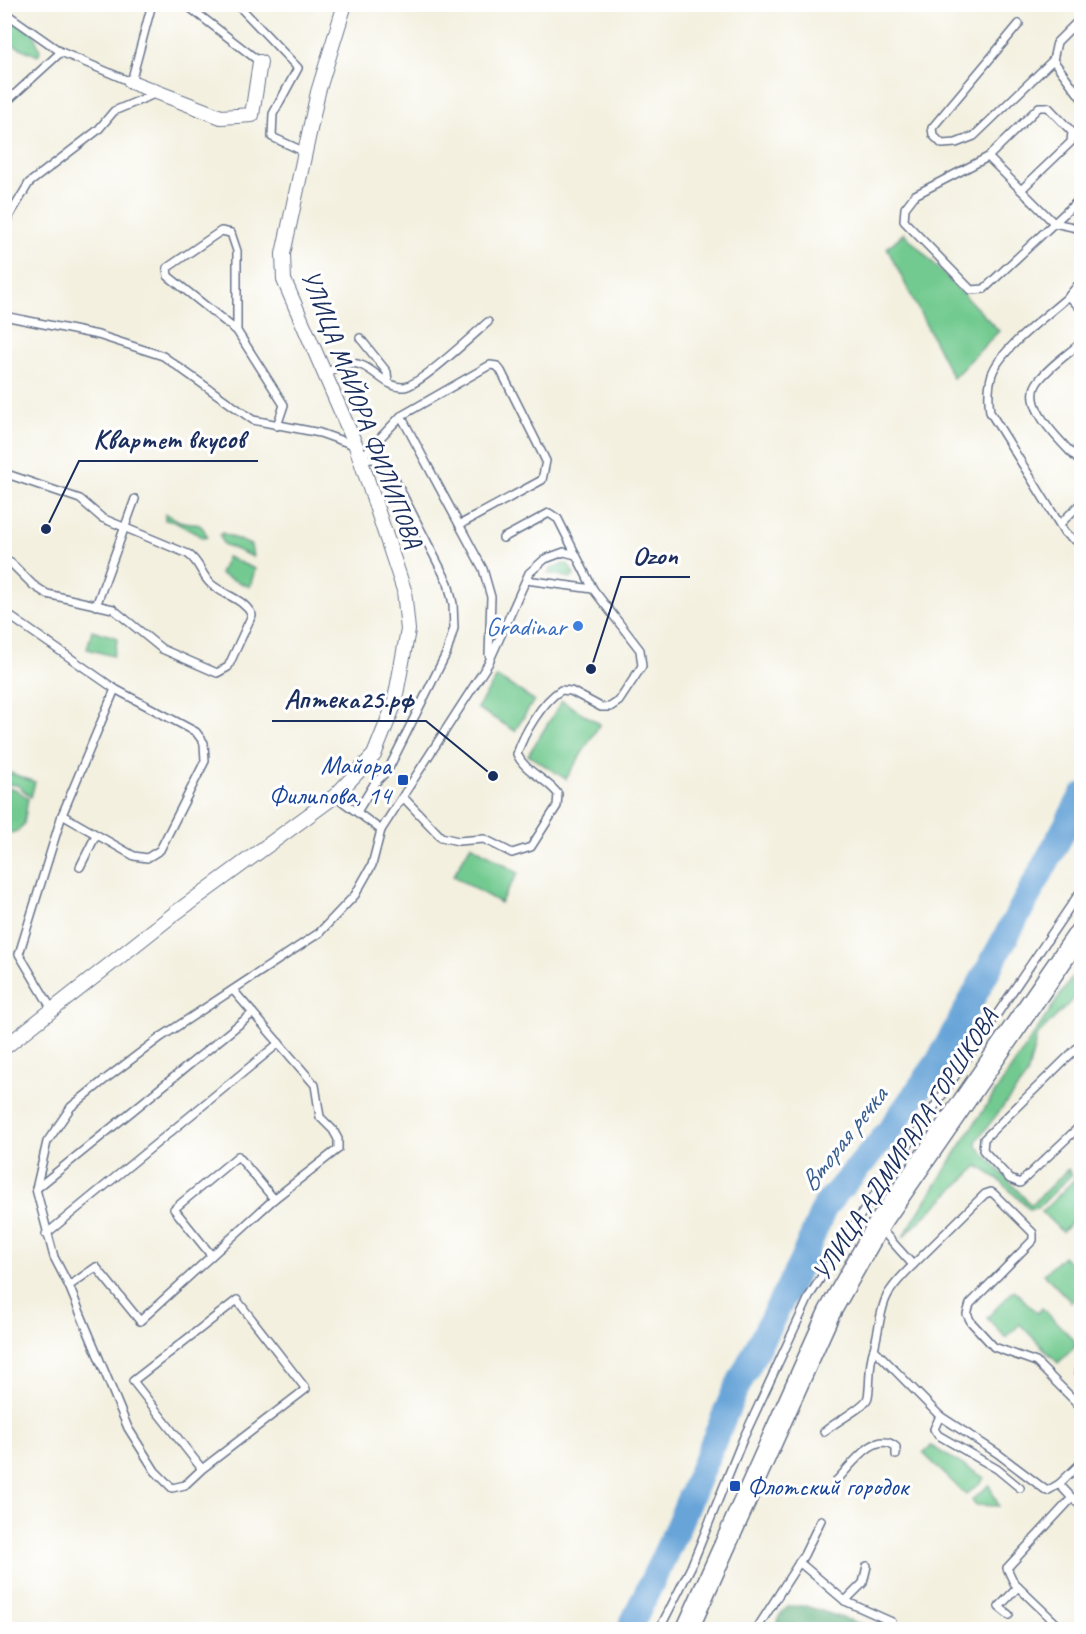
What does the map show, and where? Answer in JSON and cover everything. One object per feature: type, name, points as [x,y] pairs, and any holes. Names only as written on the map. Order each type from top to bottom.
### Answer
[{"type":"main road","name":"УЛИЦА АДМИРАЛА ГОРШКОВА","points":[[687,1629],[829,1312],[878,1226],[1082,930]]},
{"type":"street","name":"УЛИЦА МАЙОРА ФИЛИПОВА","points":[[4,1048],[174,914],[335,796],[374,755],[394,705],[408,630],[404,590],[358,452],[284,280],[283,254],[318,92],[344,9]]},
{"type":"street","points":[[131,82],[220,117],[252,115],[260,62]]},
{"type":"lane","points":[[4,12],[61,52],[131,82],[152,4]]},
{"type":"lane","points":[[177,4],[189,7],[260,62]]},
{"type":"lane","points":[[237,4],[298,69],[273,114],[273,137],[305,152]]},
{"type":"lane","points":[[1019,24],[932,128],[933,135],[942,144],[956,143],[974,136],[1053,60],[1057,42],[1082,16]]},
{"type":"lane","points":[[4,104],[61,52]]},
{"type":"lane","points":[[1053,60],[1082,99]]},
{"type":"lane","points":[[4,225],[29,183],[98,130],[114,111],[157,93]]},
{"type":"lane","points":[[1021,190],[1071,141],[1072,132],[1048,107],[1039,107],[988,157],[915,195],[904,208],[904,221],[971,290],[984,289],[1082,197]]},
{"type":"lane","points":[[988,157],[1054,223],[1082,229]]},
{"type":"lane","points":[[237,331],[237,251],[231,233],[221,231],[167,268],[168,276],[237,331],[284,405],[277,426]]},
{"type":"lane","points":[[1082,280],[1069,296],[1008,351],[993,372],[988,392],[990,412],[1065,533],[1082,544]]},
{"type":"lane","points":[[1069,296],[1082,310]]},
{"type":"lane","points":[[4,316],[98,334],[163,357],[253,420],[320,433],[380,460],[388,466],[448,583],[453,604],[454,628],[447,652],[409,731],[388,770],[374,784],[357,812]]},
{"type":"lane","points":[[325,373],[348,363],[359,364],[395,386],[404,387],[414,382],[488,322]]},
{"type":"lane","points":[[360,338],[387,372],[388,382]]},
{"type":"lane","points":[[1082,342],[1036,384],[1033,395],[1034,408],[1082,464]]},
{"type":"lane","points":[[358,452],[401,416],[490,365],[497,366],[546,461],[546,472],[542,480],[461,524]]},
{"type":"lane","points":[[401,416],[461,524],[483,569],[491,597],[492,626],[488,664]]},
{"type":"lane","points":[[4,472],[80,499],[102,518],[195,558],[212,584],[248,607],[252,615],[228,667],[217,673],[162,649],[113,609],[48,594],[33,585],[11,563],[4,560]]},
{"type":"lane","points":[[96,606],[135,499]]},
{"type":"lane","points":[[1060,524],[1082,502]]},
{"type":"lane","points":[[403,797],[441,837],[449,840],[484,839],[512,853],[522,852],[531,847],[556,806],[558,794],[551,785],[521,764],[517,754],[520,744],[551,696],[561,690],[571,691],[601,707],[610,707],[619,701],[642,666],[640,650],[593,589],[558,519],[549,513],[503,538]]},
{"type":"lane","points":[[202,1469],[133,1381],[237,1300],[306,1389],[202,1469],[186,1485],[171,1488],[155,1471],[128,1428],[69,1286],[54,1257],[46,1234],[36,1189],[47,1142],[71,1107],[160,1037],[319,933],[355,895],[372,866],[381,830],[488,664],[526,580],[545,558],[564,552],[576,555]]},
{"type":"lane","points":[[526,580],[593,589]]},
{"type":"lane","points":[[4,612],[115,689],[196,732],[204,743],[205,761],[160,850],[147,858],[134,856],[62,815]]},
{"type":"lane","points":[[53,1011],[19,954],[62,815],[115,689]]},
{"type":"lane","points":[[335,796],[381,830]]},
{"type":"lane","points":[[80,867],[96,835]]},
{"type":"lane","points":[[659,1629],[691,1567],[743,1439],[810,1295],[852,1228],[1082,889]]},
{"type":"lane","points":[[69,1286],[96,1267],[140,1321],[274,1199],[338,1149],[338,1139],[333,1130],[320,1117],[315,1085],[233,990]]},
{"type":"lane","points":[[36,1189],[253,1013]]},
{"type":"lane","points":[[46,1234],[279,1043]]},
{"type":"lane","points":[[1082,1043],[984,1139],[983,1150],[1010,1179],[1020,1183],[1082,1124]]},
{"type":"lane","points":[[211,1255],[174,1209],[238,1156],[274,1199]]},
{"type":"lane","points":[[824,1432],[843,1416],[865,1403],[868,1398],[869,1363],[874,1349],[879,1314],[888,1292],[985,1194],[994,1194],[1033,1233],[1033,1240],[970,1304],[967,1314],[970,1322],[994,1347],[1035,1362],[1082,1408]]},
{"type":"lane","points":[[878,1226],[913,1265]]},
{"type":"lane","points":[[874,1349],[940,1416],[997,1453],[1047,1491],[1059,1484],[1082,1462]]},
{"type":"lane","points":[[940,1416],[934,1429],[939,1436],[997,1469],[1020,1488]]},
{"type":"lane","points":[[837,1480],[873,1444],[883,1440],[890,1442],[896,1447],[896,1455]]},
{"type":"lane","points":[[1059,1484],[1082,1507]]},
{"type":"lane","points":[[1063,1629],[1011,1579],[1008,1565],[1072,1498]]},
{"type":"lane","points":[[756,1629],[799,1562],[821,1520]]},
{"type":"lane","points":[[799,1562],[845,1601],[892,1622]]},
{"type":"lane","points":[[845,1601],[863,1583],[867,1566]]},
{"type":"lane","points":[[1009,1615],[1001,1611],[999,1606],[1018,1587]]},
{"type":"green space","points":[[4,14],[33,32],[40,51],[38,56],[5,41]]},
{"type":"green space","points":[[904,233],[999,331],[953,378],[887,248]]},
{"type":"green space","points":[[165,514],[179,521],[200,525],[207,537],[204,538],[175,522],[165,520]]},
{"type":"green space","points":[[222,533],[251,545],[253,557],[223,544],[220,535]]},
{"type":"green space","points":[[227,557],[255,569],[250,587],[220,574]]},
{"type":"green space","points":[[568,564],[574,575],[571,578],[548,573],[552,568]]},
{"type":"green space","points":[[92,630],[118,638],[113,656],[87,649]]},
{"type":"green space","points":[[497,677],[534,700],[515,731],[477,708]]},
{"type":"green space","points":[[562,701],[600,724],[566,779],[528,755]]},
{"type":"green space","points":[[5,771],[35,782],[31,797],[17,785],[5,784]]},
{"type":"green space","points":[[5,788],[15,789],[28,798],[24,824],[18,831],[5,834]]},
{"type":"green space","points":[[471,845],[518,873],[500,903],[453,876]]},
{"type":"green space","points":[[1081,964],[1081,991],[1037,1036],[1027,1076],[977,1140],[976,1145],[1031,1205],[1068,1169],[1072,1174],[1038,1208],[1029,1209],[997,1178],[978,1166],[903,1237],[969,1132]]},
{"type":"green space","points":[[1075,1179],[1081,1187],[1081,1213],[1062,1232],[1042,1212]]},
{"type":"green space","points":[[1063,1256],[1081,1274],[1081,1293],[1071,1302],[1044,1274]]},
{"type":"green space","points":[[1014,1290],[1037,1313],[1042,1308],[1078,1344],[1058,1363],[1020,1324],[1006,1338],[987,1318]]},
{"type":"green space","points":[[931,1446],[985,1478],[966,1495],[923,1453]]},
{"type":"green space","points":[[989,1485],[999,1506],[975,1505],[972,1500]]},
{"type":"green space","points":[[789,1606],[806,1606],[877,1629],[774,1629],[782,1612]]},
{"type":"waterway","name":"Вторая речка","points":[[629,1630],[675,1533],[734,1393],[801,1263],[825,1206],[886,1135],[938,1062],[1082,796]]},
{"type":"place","name":"Квартет вкусов","points":[[46,529]]},
{"type":"place","name":"Gradinar","points":[[578,626]]},
{"type":"place","name":"Ozon","points":[[591,669]]},
{"type":"place","name":"Аптека25.рф","points":[[493,776]]},
{"type":"place","name":"Майора Филипова, 14","points":[[403,780]]},
{"type":"place","name":"Флотский городок","points":[[735,1486]]}]
